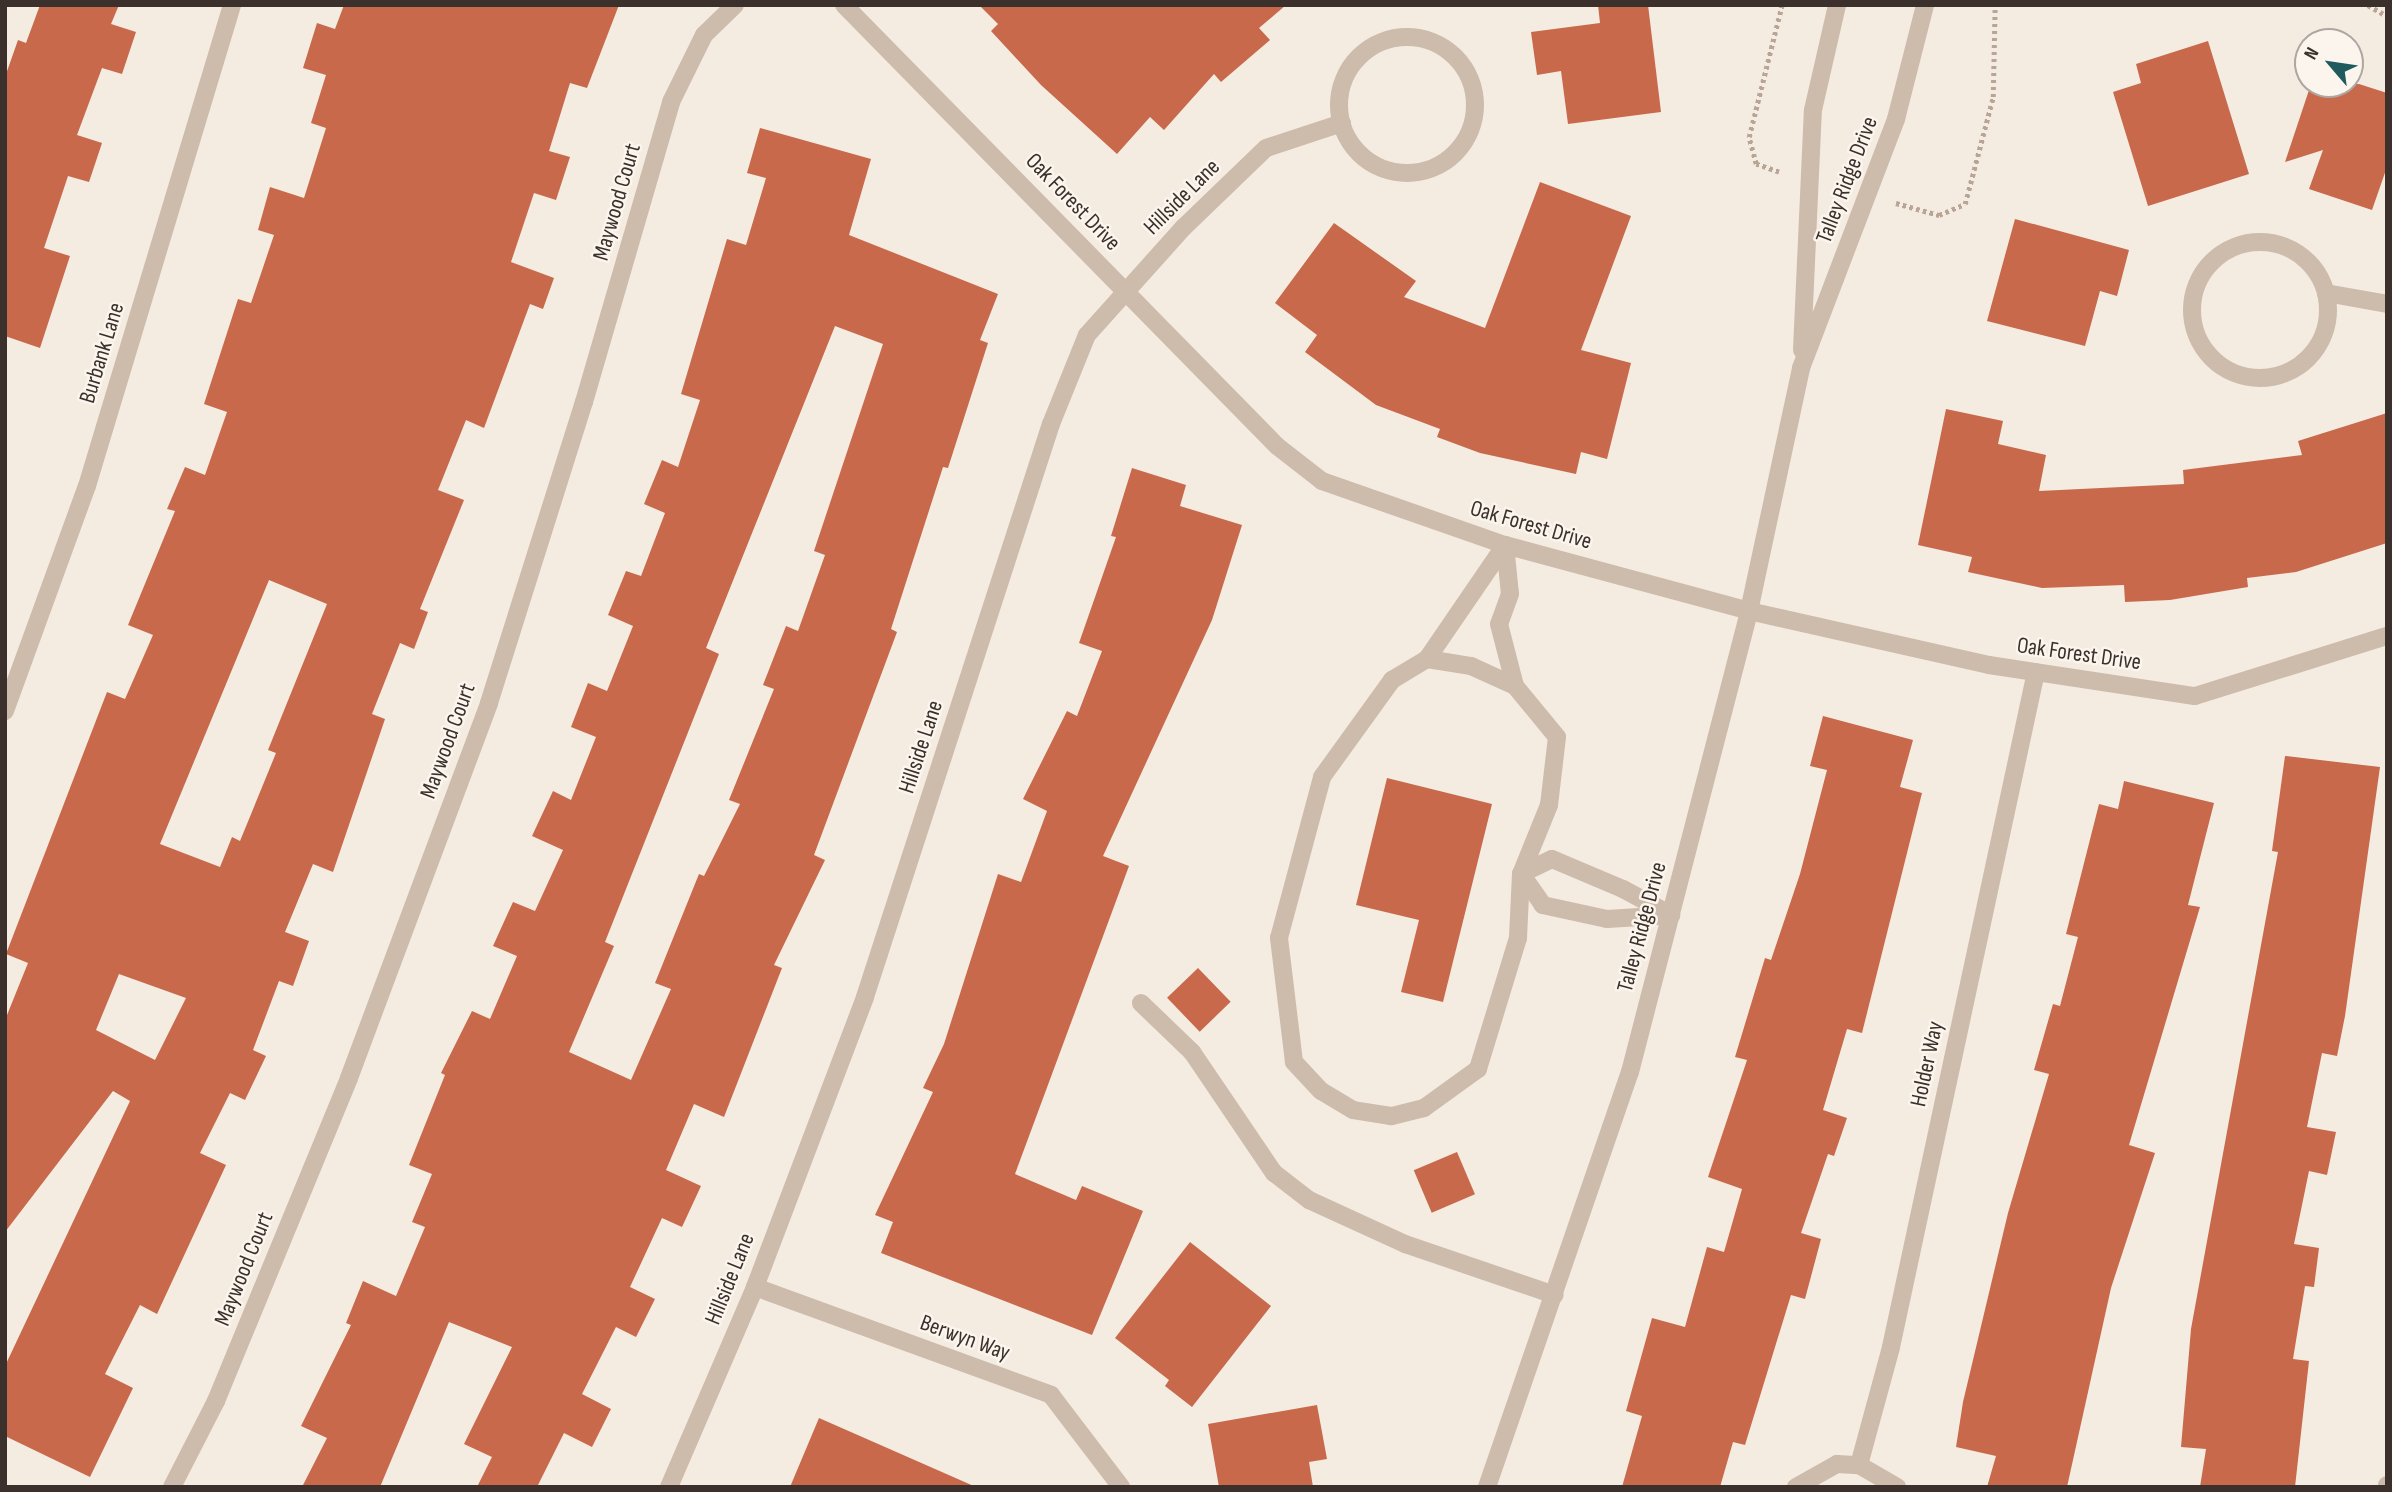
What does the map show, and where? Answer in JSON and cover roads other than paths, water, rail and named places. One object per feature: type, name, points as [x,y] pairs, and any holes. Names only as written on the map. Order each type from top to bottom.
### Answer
[{"type":"street","name":"Burbank Lane","points":[[5,710],[88,486],[232,5]]},
{"type":"street","name":"Maywood Court","points":[[172,1487],[216,1401],[349,1078],[489,703],[584,402],[671,102],[704,35],[736,5]]},
{"type":"street","name":"Oak Forest Drive","points":[[844,5],[1277,446],[1322,481],[1505,545],[1749,611],[2036,672],[2194,696],[2387,636]]},
{"type":"street","name":"Talley Ridge Drive","points":[[1801,368],[1813,110],[1837,5]]},
{"type":"street","name":"Talley Ridge Drive","points":[[1487,1487],[1630,1072],[1749,611],[1801,368],[1896,119],[1925,5]]},
{"type":"street","points":[[1390,40],[1432,41],[1465,68],[1473,88],[1469,135],[1435,167],[1389,172],[1351,145],[1342,123],[1342,92],[1354,62],[1390,40]]},
{"type":"street","name":"Hillside Lane","points":[[669,1487],[755,1287],[865,997],[1051,424],[1087,335],[1126,291],[1266,148],[1342,123]]},
{"type":"street","points":[[2243,244],[2286,247],[2318,273],[2326,293],[2328,317],[2322,339],[2308,359],[2289,372],[2242,376],[2204,350],[2194,328],[2197,286],[2224,253],[2243,244]]},
{"type":"street","points":[[2326,293],[2387,304]]},
{"type":"street","points":[[1505,545],[1510,594],[1499,624],[1515,686],[1557,737],[1549,805],[1521,874],[1518,938],[1478,1069],[1424,1108],[1391,1116],[1353,1110],[1321,1091],[1294,1062],[1279,938],[1322,777],[1392,680],[1427,659],[1505,545]]},
{"type":"street","points":[[1427,659],[1471,666],[1515,686]]},
{"type":"street","name":"Holder Way","points":[[1860,1465],[1891,1347],[2036,672]]},
{"type":"street","points":[[1521,874],[1552,859],[1671,915]]},
{"type":"street","points":[[1521,874],[1543,905],[1607,919],[1671,915]]},
{"type":"street","points":[[1141,1003],[1192,1052],[1274,1173],[1309,1200],[1405,1244],[1555,1295]]},
{"type":"street","name":"Berwyn Way","points":[[755,1287],[1051,1395],[1121,1487]]},
{"type":"street","points":[[1796,1487],[1816,1471],[1860,1465],[1897,1487]]}]
